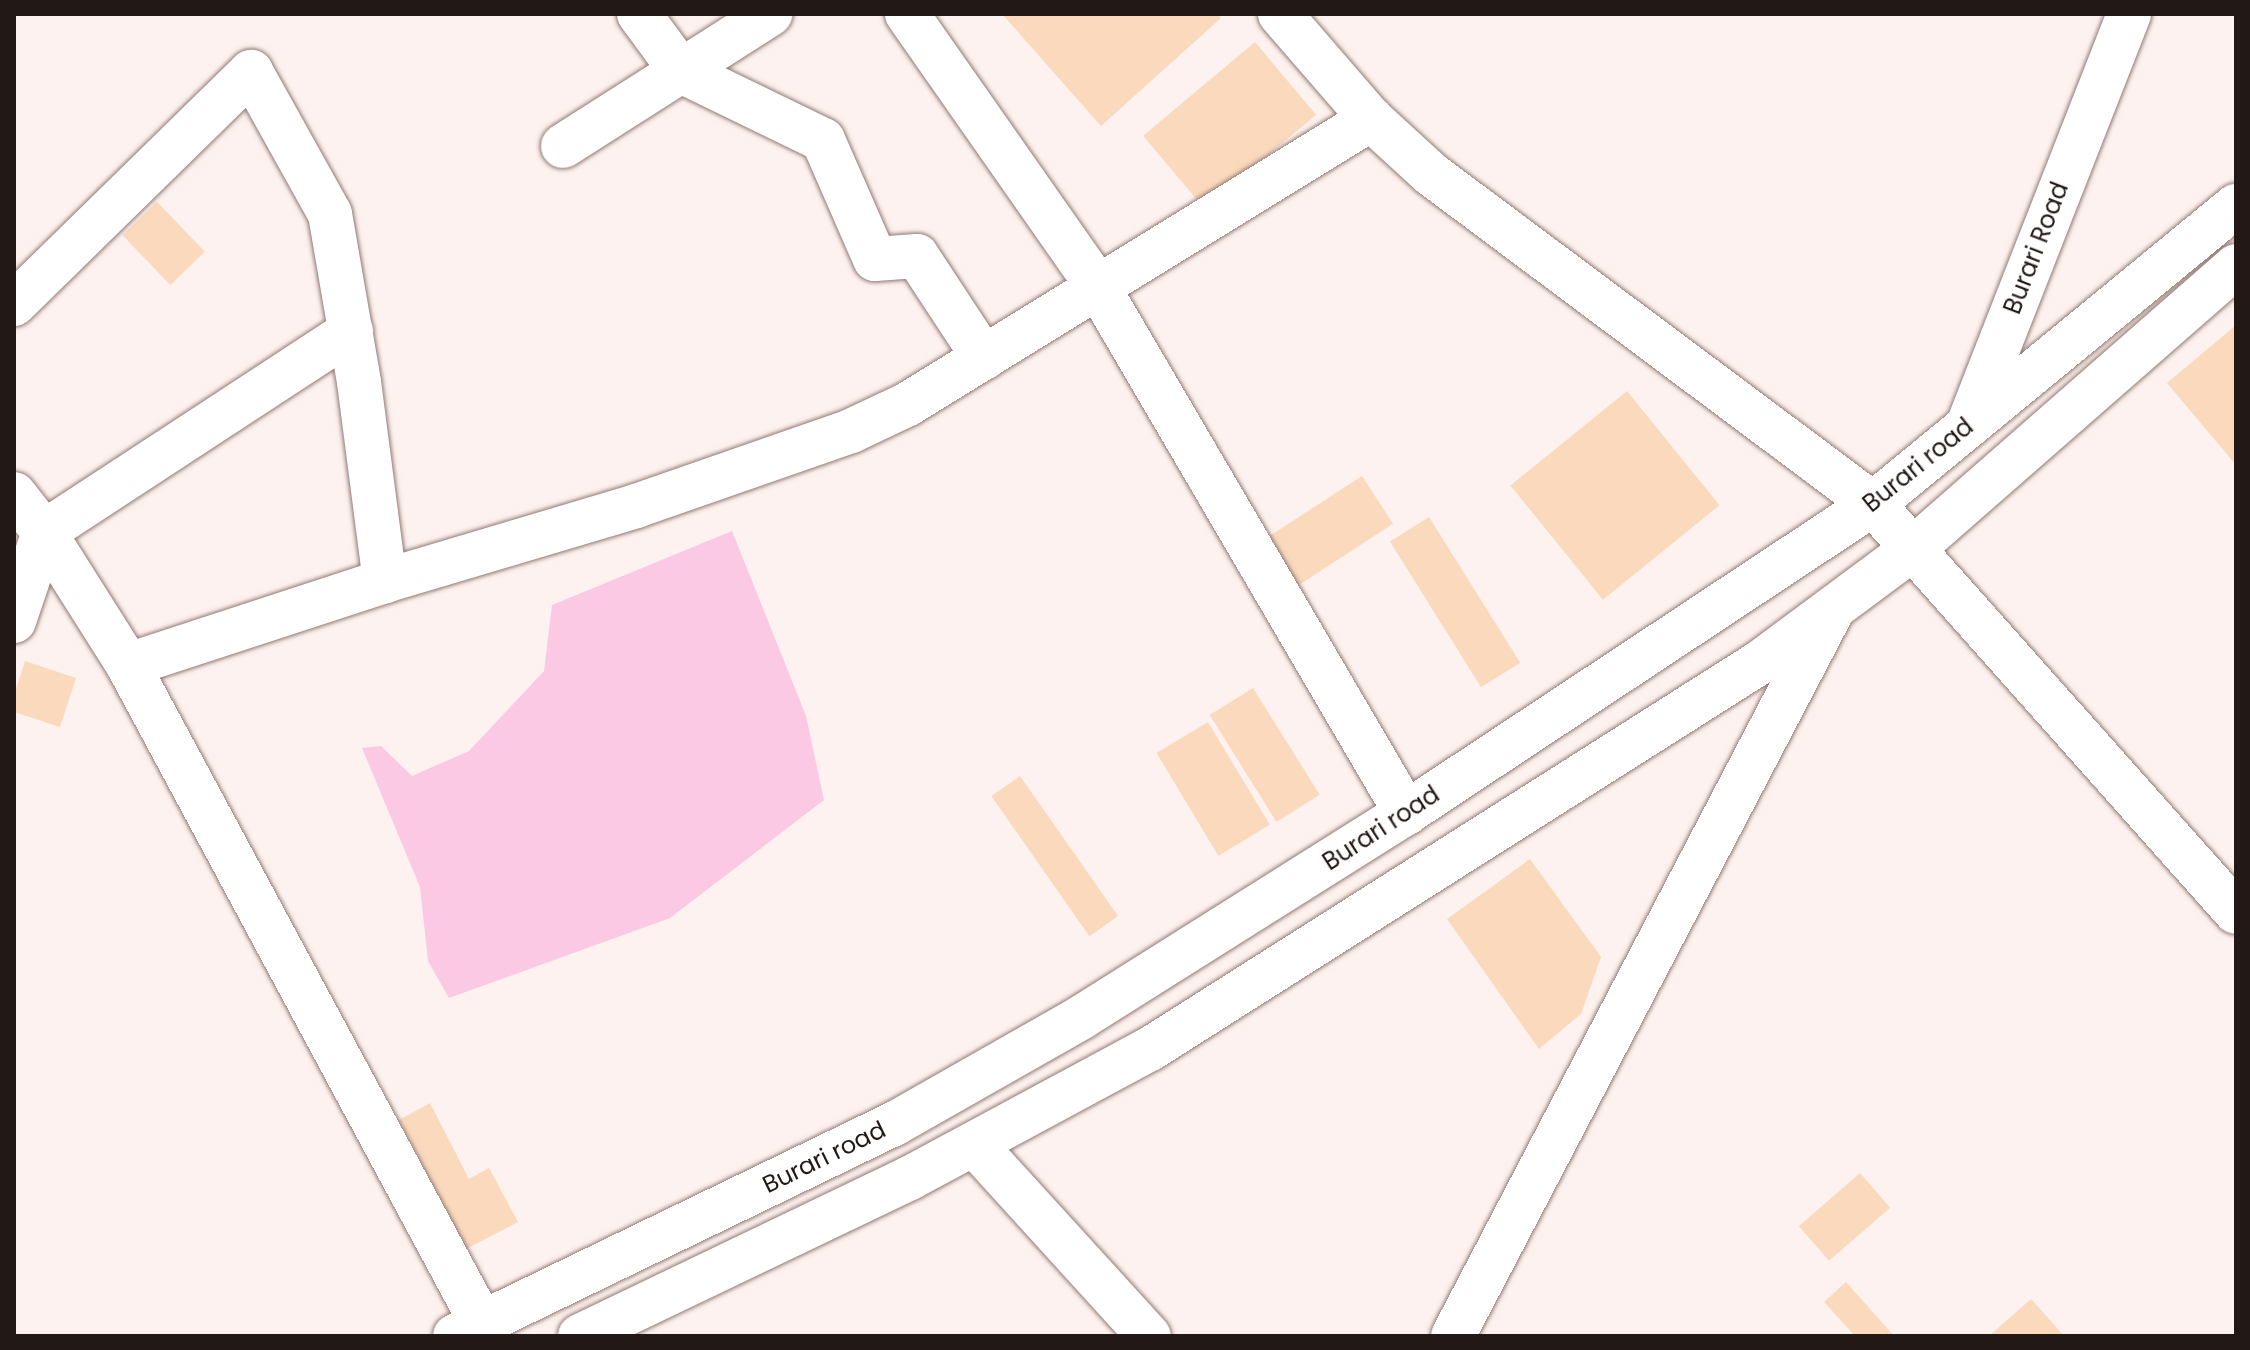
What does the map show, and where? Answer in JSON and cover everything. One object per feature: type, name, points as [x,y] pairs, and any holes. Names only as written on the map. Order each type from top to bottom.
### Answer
[{"type":"street","points":[[639,14],[681,71],[823,140],[875,259],[917,256],[984,358]]},
{"type":"street","points":[[563,146],[770,14]]},
{"type":"street","points":[[907,14],[1098,287],[1406,813]]},
{"type":"street","name":"Burari Road","points":[[1988,483],[1969,423],[2129,14]]},
{"type":"street","points":[[1295,22],[1371,119],[1431,174],[1873,504],[2236,912]]},
{"type":"street","points":[[14,304],[251,72],[330,214],[351,331],[385,581]]},
{"type":"street","points":[[128,665],[385,581],[636,506],[851,431],[908,404],[1371,119]]},
{"type":"street","name":"Burari road","points":[[468,1329],[894,1124],[1082,1017],[1406,813],[1873,504],[2236,206]]},
{"type":"street","points":[[580,1336],[750,1257],[974,1144],[1189,1025],[1759,663],[1914,548],[2236,266]]},
{"type":"street","points":[[14,621],[44,532],[351,331]]},
{"type":"street","points":[[14,494],[44,532],[128,665],[468,1329]]},
{"type":"street","points":[[1453,1336],[1833,609]]},
{"type":"street","points":[[974,1144],[1149,1336]]},
{"type":"shaded area","points":[[732,531],[806,716],[824,800],[670,918],[449,998],[428,961],[420,887],[362,748],[381,746],[412,776],[469,751],[544,671],[552,605]]},
{"type":"building","points":[[1002,14],[1217,14],[1221,18],[1101,126]]},
{"type":"building","points":[[1255,42],[1316,115],[1204,209],[1143,136]]},
{"type":"building","points":[[157,202],[205,252],[170,285],[122,235]]},
{"type":"building","points":[[2236,325],[2236,465],[2167,383]]},
{"type":"building","points":[[1627,391],[1720,505],[1603,600],[1510,485]]},
{"type":"building","points":[[1362,476],[1393,524],[1297,586],[1266,539]]},
{"type":"building","points":[[1429,517],[1520,663],[1481,687],[1390,541]]},
{"type":"building","points":[[25,661],[76,678],[60,727],[14,712],[14,695]]},
{"type":"building","points":[[1253,688],[1320,795],[1277,822],[1210,715]]},
{"type":"building","points":[[1208,722],[1270,825],[1218,856],[1157,753]]},
{"type":"building","points":[[1020,776],[1118,916],[1089,936],[991,796]]},
{"type":"building","points":[[1530,859],[1601,957],[1581,1014],[1539,1049],[1447,919]]},
{"type":"building","points":[[430,1103],[469,1179],[489,1168],[518,1222],[466,1249],[399,1120]]},
{"type":"building","points":[[1860,1173],[1890,1208],[1829,1261],[1799,1226]]},
{"type":"building","points":[[1846,1282],[1894,1336],[1855,1336],[1824,1302]]},
{"type":"building","points":[[2031,1299],[2064,1336],[1989,1336]]}]
